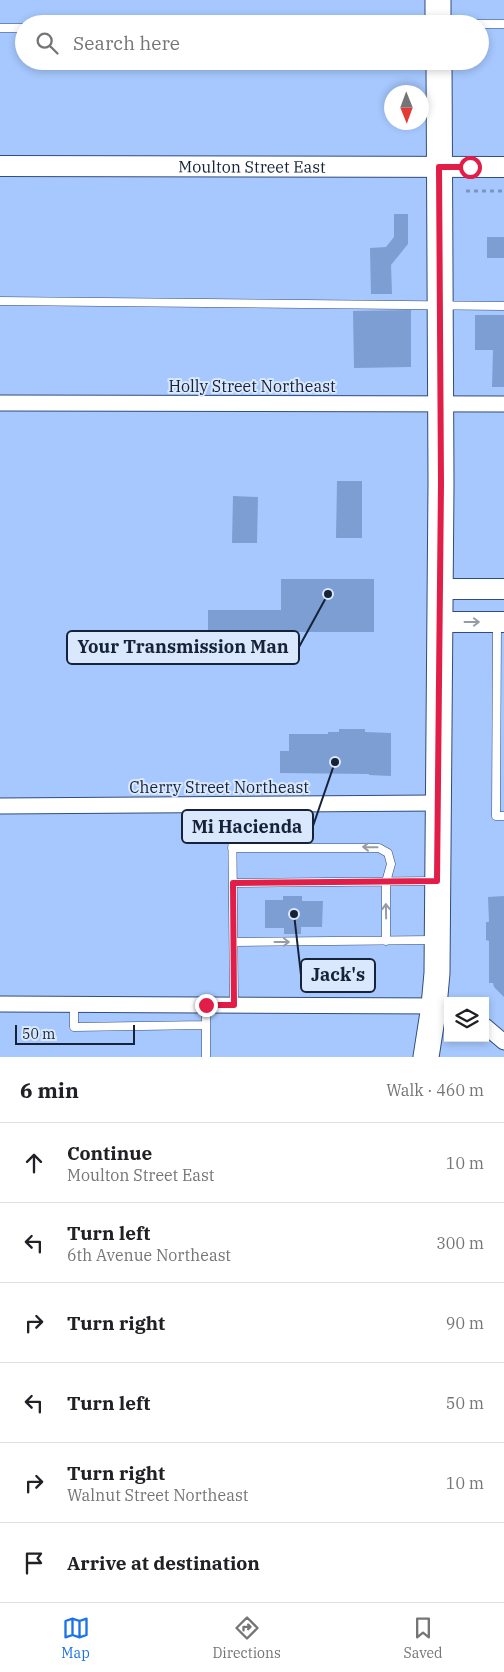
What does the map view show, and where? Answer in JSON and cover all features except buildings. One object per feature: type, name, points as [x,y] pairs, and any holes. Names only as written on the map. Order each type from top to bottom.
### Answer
[{"type":"main road","points":[[426,1057],[441,1006],[436,940],[440,589],[438,70]]},
{"type":"street","name":"Moulton Street East","points":[[0,166],[504,167]]},
{"type":"street","name":"Holly Street Northeast","points":[[0,403],[504,404]]},
{"type":"street","points":[[440,589],[504,589]]},
{"type":"street","points":[[439,622],[500,622]]},
{"type":"street","name":"Cherry Street Northeast","points":[[0,806],[437,803]]},
{"type":"street","points":[[0,1004],[441,1006]]},
{"type":"street","points":[[489,1029],[504,1042]]},
{"type":"lane","points":[[489,22],[504,24]]},
{"type":"lane","points":[[0,28],[15,28]]},
{"type":"lane","points":[[0,301],[504,306]]},
{"type":"lane","points":[[500,622],[500,816]]},
{"type":"lane","points":[[232,805],[234,1005]]},
{"type":"lane","points":[[232,848],[379,848],[388,853],[391,864],[386,882],[386,941]]},
{"type":"lane","points":[[233,883],[437,881]]},
{"type":"lane","points":[[234,942],[436,940]]},
{"type":"lane","points":[[74,1005],[74,1027],[206,1025]]},
{"type":"lane","points":[[206,1005],[206,1057]]},
{"type":"path","points":[[466,191],[504,191]]},
{"type":"place","name":"Your Transmission Man","points":[[328,594]]},
{"type":"place","name":"Mi Hacienda","points":[[335,762]]},
{"type":"place","name":"Jack's","points":[[294,914]]},
{"type":"route","points":[[206,1005],[234,1005],[233,883],[437,881],[441,483],[439,167],[470,167]]}]
